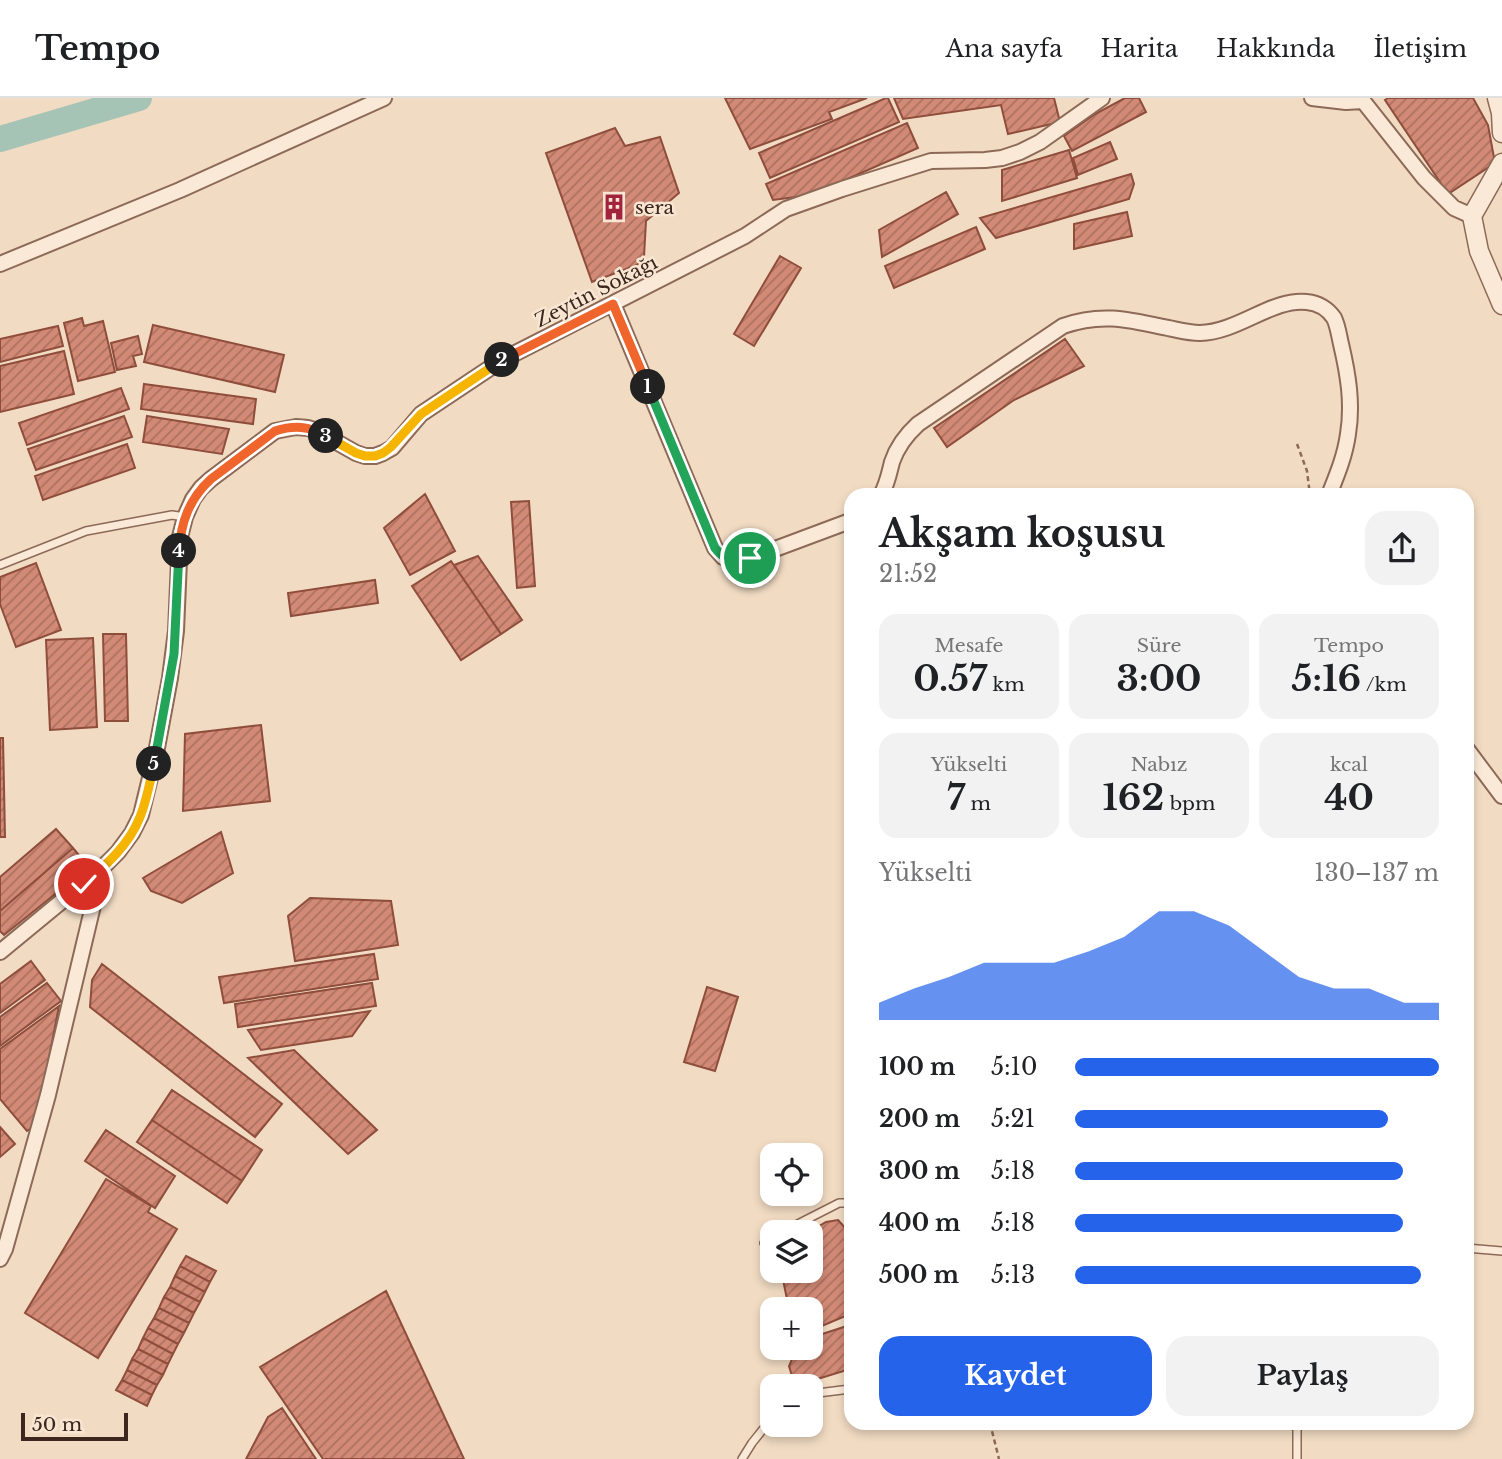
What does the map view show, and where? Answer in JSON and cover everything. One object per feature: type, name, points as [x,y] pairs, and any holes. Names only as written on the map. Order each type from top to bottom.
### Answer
[{"type":"street","points":[[0,264],[180,190],[384,98]]},
{"type":"street","name":"Zeytin Sokağı","points":[[0,953],[102,868],[132,833],[141,815],[156,753],[174,654],[180,537],[193,499],[211,479],[275,431],[285,428],[308,428],[317,431],[365,456],[383,453],[421,414],[502,360],[745,236],[786,209],[931,161],[985,160],[1020,152],[1040,142],[1102,98]]},
{"type":"street","points":[[1312,98],[1346,102],[1362,99],[1424,178],[1454,208],[1472,216]]},
{"type":"street","points":[[1497,98],[1502,133]]},
{"type":"street","points":[[1502,163],[1472,216],[1479,251],[1502,305]]},
{"type":"street","points":[[885,488],[899,447],[918,424],[1063,326],[1086,319],[1109,317],[1200,333],[1233,327],[1284,304],[1307,302],[1327,310],[1334,319],[1350,389],[1346,449],[1332,488]]},
{"type":"street","points":[[613,304],[719,553],[728,559],[743,561],[844,523]]},
{"type":"street","points":[[1474,759],[1502,796]]},
{"type":"street","points":[[0,1259],[48,1096],[102,868]]},
{"type":"lane","points":[[0,565],[86,530],[172,515],[185,517]]},
{"type":"lane","points":[[806,1220],[844,1203]]},
{"type":"lane","points":[[1474,1249],[1502,1251]]},
{"type":"lane","points":[[823,1392],[844,1390]]},
{"type":"lane","points":[[1297,1430],[1297,1459]]},
{"type":"lane","points":[[742,1459],[760,1433]]},
{"type":"path","points":[[1297,444],[1307,471],[1309,488]]},
{"type":"path","points":[[992,1430],[999,1459]]},
{"type":"building","points":[[725,98],[867,98],[829,112],[832,119],[750,149]]},
{"type":"building","points":[[886,98],[899,122],[770,178],[759,153]]},
{"type":"building","points":[[894,98],[1054,98],[1060,122],[1008,134],[1001,105],[903,119]]},
{"type":"building","points":[[1125,98],[1139,98],[1146,112],[1072,151],[1064,136],[1095,114]]},
{"type":"building","points":[[1473,98],[1488,125],[1495,163],[1448,194],[1385,100]]},
{"type":"building","points":[[907,123],[918,148],[811,195],[773,200],[766,184]]},
{"type":"building","name":"sera","points":[[615,128],[625,146],[660,137],[679,193],[646,221],[644,257],[637,265],[592,282],[546,153]]},
{"type":"building","points":[[1110,142],[1117,159],[1078,175],[1073,158]]},
{"type":"building","points":[[1069,150],[1077,178],[1002,201],[1002,170]]},
{"type":"building","points":[[1131,174],[1134,184],[1129,199],[996,238],[980,218]]},
{"type":"building","points":[[946,192],[958,214],[882,257],[879,230]]},
{"type":"building","points":[[1127,212],[1132,236],[1074,249],[1074,224]]},
{"type":"building","points":[[976,227],[985,249],[894,288],[885,266]]},
{"type":"building","points":[[780,256],[801,268],[754,346],[734,334]]},
{"type":"building","points":[[82,318],[84,326],[103,321],[115,372],[78,381],[64,323]]},
{"type":"building","points":[[153,325],[284,355],[275,392],[144,362]]},
{"type":"building","points":[[58,326],[63,346],[0,362],[0,339]]},
{"type":"building","points":[[138,336],[142,354],[133,356],[136,366],[117,370],[111,343]]},
{"type":"building","points":[[1065,339],[1084,366],[1014,400],[947,447],[934,428]]},
{"type":"building","points":[[64,351],[74,394],[0,412],[0,366]]},
{"type":"building","points":[[144,384],[256,399],[253,424],[141,409]]},
{"type":"building","points":[[121,388],[129,409],[27,445],[19,423]]},
{"type":"building","points":[[124,416],[132,437],[36,470],[28,449]]},
{"type":"building","points":[[147,416],[229,429],[222,454],[143,442]]},
{"type":"building","points":[[127,444],[135,468],[43,500],[35,476]]},
{"type":"building","points":[[425,494],[455,551],[410,575],[384,528]]},
{"type":"building","points":[[529,501],[535,586],[517,588],[511,502]]},
{"type":"building","points":[[478,556],[522,620],[501,634],[454,565]]},
{"type":"building","points":[[451,561],[501,634],[461,660],[412,586]]},
{"type":"building","points":[[36,563],[61,630],[16,647],[0,604],[0,577]]},
{"type":"building","points":[[375,580],[378,603],[291,616],[288,593]]},
{"type":"building","points":[[103,634],[126,634],[128,721],[105,721]]},
{"type":"building","points":[[93,638],[97,727],[50,730],[46,640]]},
{"type":"building","points":[[261,725],[270,801],[183,811],[185,734]]},
{"type":"building","points":[[0,738],[3,738],[5,837],[0,837]]},
{"type":"building","points":[[56,829],[73,848],[0,911],[0,877]]},
{"type":"building","points":[[221,832],[233,873],[182,903],[151,891],[143,878]]},
{"type":"building","points":[[73,848],[89,867],[4,935],[0,931],[0,911]]},
{"type":"building","points":[[310,898],[391,901],[398,945],[295,961],[288,916]]},
{"type":"building","points":[[374,954],[378,979],[224,1003],[219,977]]},
{"type":"building","points":[[31,961],[45,980],[0,1013],[0,984]]},
{"type":"building","points":[[102,964],[282,1104],[255,1137],[90,1007],[92,980]]},
{"type":"building","points":[[47,983],[61,1001],[0,1046],[0,1017]]},
{"type":"building","points":[[372,983],[376,1006],[238,1027],[235,1004]]},
{"type":"building","points":[[707,987],[738,997],[715,1071],[684,1062]]},
{"type":"building","points":[[59,1006],[36,1125],[27,1131],[0,1099],[0,1049]]},
{"type":"building","points":[[370,1011],[352,1036],[261,1050],[248,1030]]},
{"type":"building","points":[[294,1050],[377,1130],[348,1154],[248,1058]]},
{"type":"building","points":[[172,1090],[262,1150],[242,1181],[152,1120]]},
{"type":"building","points":[[152,1120],[242,1181],[227,1203],[137,1142]]},
{"type":"building","points":[[0,1127],[15,1144],[0,1157]]},
{"type":"building","points":[[106,1130],[175,1176],[155,1208],[85,1161]]},
{"type":"building","points":[[106,1179],[151,1206],[148,1212],[177,1229],[98,1358],[25,1313]]},
{"type":"building","points":[[838,1220],[844,1227],[844,1317],[823,1325],[823,1297],[787,1297],[784,1283],[823,1283],[823,1224]]},
{"type":"building","points":[[186,1256],[216,1271],[210,1282],[180,1266]]},
{"type":"building","points":[[180,1266],[210,1282],[205,1292],[175,1276]]},
{"type":"building","points":[[175,1276],[205,1292],[200,1302],[170,1287]]},
{"type":"building","points":[[170,1287],[200,1302],[194,1313],[164,1297]]},
{"type":"building","points":[[386,1291],[464,1459],[323,1459],[260,1367]]},
{"type":"building","points":[[164,1297],[194,1313],[189,1323],[159,1308]]},
{"type":"building","points":[[159,1308],[189,1323],[184,1333],[154,1318]]},
{"type":"building","points":[[154,1318],[184,1333],[178,1344],[148,1328]]},
{"type":"building","points":[[844,1327],[844,1371],[823,1377],[823,1374],[791,1374],[789,1366],[792,1360],[823,1360],[823,1334]]},
{"type":"building","points":[[148,1328],[178,1344],[173,1354],[143,1338]]},
{"type":"building","points":[[143,1338],[173,1354],[168,1364],[138,1349]]},
{"type":"building","points":[[138,1349],[168,1364],[163,1375],[132,1359]]},
{"type":"building","points":[[132,1359],[163,1375],[157,1385],[127,1370]]},
{"type":"building","points":[[127,1370],[157,1385],[152,1395],[122,1380]]},
{"type":"building","points":[[122,1380],[152,1395],[147,1406],[116,1390]]},
{"type":"building","points":[[282,1408],[316,1459],[246,1459],[268,1417]]},
{"type":"waterway","points":[[0,139],[139,98]]},
{"type":"place","name":"sera","points":[[614,207]]},
{"type":"route","points":[[84,884],[118,852],[141,815],[156,753],[174,654],[180,537],[188,509],[201,488],[211,479],[275,431],[308,428],[365,456],[383,453],[421,414],[502,360],[613,304],[715,548],[723,556],[735,561],[750,558]]}]
